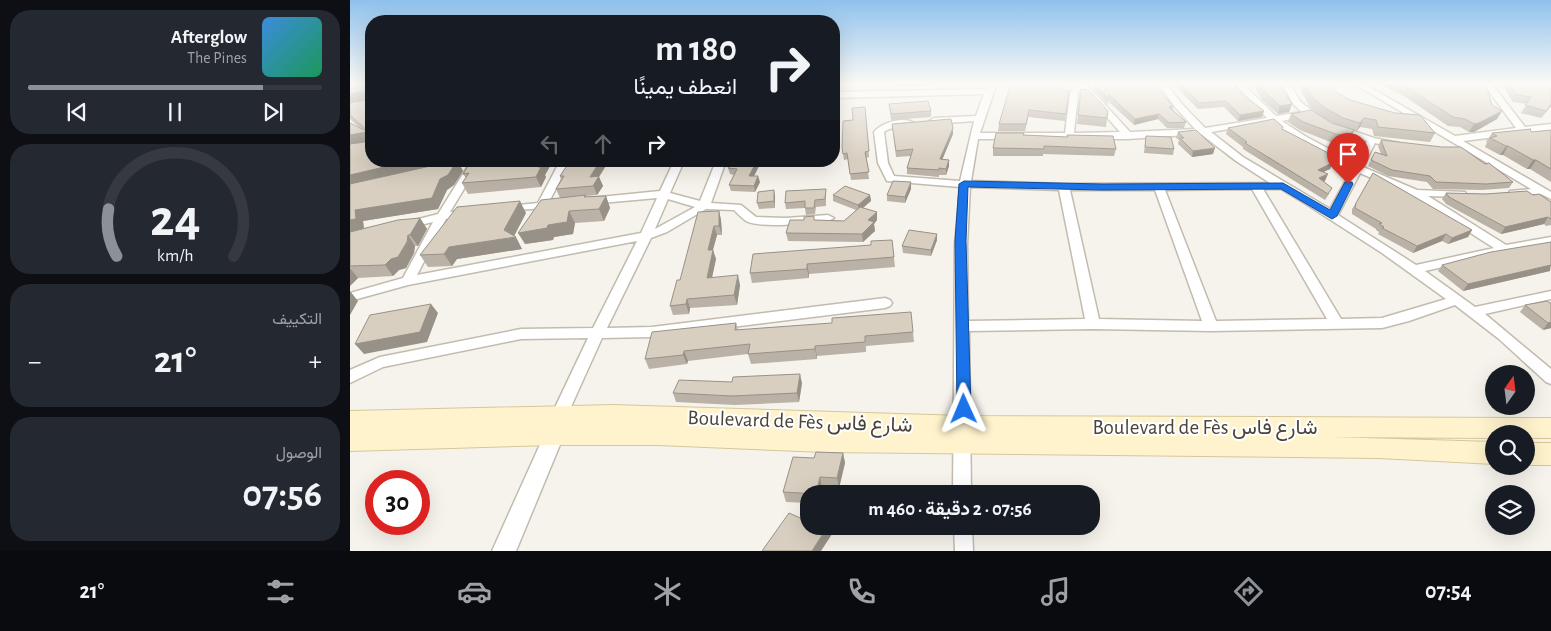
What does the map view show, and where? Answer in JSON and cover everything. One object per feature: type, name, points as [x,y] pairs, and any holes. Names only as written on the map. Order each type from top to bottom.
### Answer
[{"type":"main road","name":"Boulevard de Fès شارع فاس","points":[[350,421],[556,426],[658,436],[824,442],[963,436],[1551,428]]},
{"type":"main road","name":"Boulevard de Fès شارع فاس","points":[[350,441],[556,426]]},
{"type":"main road","name":"Boulevard de Fès شارع فاس","points":[[963,436],[1485,452]]},
{"type":"main road","points":[[1535,454],[1551,454]]},
{"type":"street","points":[[962,485],[961,241],[964,184],[975,136],[984,109]]},
{"type":"street","points":[[1069,136],[1072,109]]},
{"type":"street","points":[[1103,109],[1128,136]]},
{"type":"street","points":[[1181,109],[1202,131],[1256,170],[1332,216],[1474,312],[1551,378]]},
{"type":"street","points":[[1264,109],[1275,120],[1356,168],[1415,193],[1504,249]]},
{"type":"street","points":[[1303,109],[1333,127],[1372,140],[1409,146]]},
{"type":"street","points":[[1398,109],[1451,143],[1466,147],[1547,194]]},
{"type":"street","points":[[1507,109],[1523,130]]},
{"type":"street","points":[[975,136],[1128,136],[1202,131],[1309,114]]},
{"type":"street","points":[[981,118],[888,125],[880,129],[883,161],[889,177],[891,179],[964,184],[1064,187],[1283,186]]},
{"type":"street","points":[[1451,143],[1551,127]]},
{"type":"street","points":[[1332,216],[1372,140]]},
{"type":"street","points":[[408,281],[442,216],[472,167]]},
{"type":"street","points":[[542,206],[562,167]]},
{"type":"street","points":[[504,551],[597,333],[646,236],[676,167]]},
{"type":"street","points":[[350,297],[408,281],[646,236],[663,230],[704,206],[719,167]]},
{"type":"street","points":[[1064,187],[1093,324]]},
{"type":"street","points":[[1159,187],[1211,326]]},
{"type":"street","points":[[1256,187],[1337,324]]},
{"type":"street","points":[[1415,193],[1474,195]]},
{"type":"street","points":[[579,202],[663,194],[704,206],[732,206],[741,210],[749,218],[768,222],[828,218]]},
{"type":"street","points":[[1506,194],[1547,194]]},
{"type":"street","points":[[498,210],[561,204]]},
{"type":"street","points":[[397,227],[442,216],[480,212]]},
{"type":"street","points":[[1413,270],[1504,249],[1551,241]]},
{"type":"street","points":[[1474,312],[1551,295]]},
{"type":"street","points":[[962,326],[1093,324],[1211,326],[1382,323],[1404,318],[1457,300]]},
{"type":"street","points":[[350,377],[380,362],[521,334],[652,332],[885,303]]},
{"type":"street","points":[[963,535],[964,551]]},
{"type":"building","points":[[350,109],[365,109],[365,128],[350,115]]},
{"type":"building","points":[[852,109],[865,109],[869,151],[865,152],[869,172],[850,174],[847,153],[843,154],[843,121],[853,120]]},
{"type":"building","points":[[890,109],[930,109],[931,111],[891,114]]},
{"type":"building","points":[[1003,109],[1067,109],[1066,114],[1029,110],[1026,124],[999,124]]},
{"type":"building","points":[[1079,109],[1106,109],[1108,111],[1107,118],[1078,115]]},
{"type":"building","points":[[1124,109],[1171,109],[1186,122],[1169,123],[1159,114],[1135,119]]},
{"type":"building","points":[[1234,109],[1261,109],[1264,111],[1240,115]]},
{"type":"building","points":[[1326,109],[1380,109],[1395,113],[1420,115],[1435,133],[1378,127],[1376,120],[1364,118],[1360,123],[1343,118]]},
{"type":"building","points":[[1440,109],[1498,109],[1502,111],[1474,124],[1465,119],[1453,117]]},
{"type":"building","points":[[1311,110],[1332,123],[1354,130],[1347,138],[1303,122],[1291,114]]},
{"type":"building","points":[[951,119],[953,128],[940,159],[949,160],[946,169],[907,168],[913,149],[896,151],[892,124]]},
{"type":"building","points":[[1274,119],[1283,127],[1282,129],[1334,156],[1328,160],[1332,163],[1318,170],[1328,174],[1319,178],[1332,188],[1328,194],[1245,143],[1247,142],[1228,128]]},
{"type":"building","points":[[350,123],[365,130],[365,132],[350,135]]},
{"type":"building","points":[[1531,129],[1532,132],[1551,130],[1551,169],[1490,138],[1497,136],[1492,133]]},
{"type":"building","points":[[1196,130],[1215,148],[1193,151],[1180,138],[1184,138],[1178,132]]},
{"type":"building","points":[[996,133],[1024,133],[1023,135],[1068,137],[1067,135],[1113,136],[1116,149],[1044,146],[1044,149],[993,148]]},
{"type":"building","points":[[1146,136],[1171,137],[1174,149],[1145,147]]},
{"type":"building","points":[[1381,140],[1442,147],[1461,147],[1485,164],[1489,163],[1513,182],[1486,184],[1436,182],[1430,176],[1392,170],[1371,160],[1375,152],[1387,156]]},
{"type":"building","points":[[365,142],[365,167],[384,167],[350,175],[350,144]]},
{"type":"building","points":[[426,167],[453,167],[448,175],[440,179],[432,198],[355,210],[356,219],[350,220],[350,184]]},
{"type":"building","points":[[467,167],[541,167],[536,177],[462,183],[469,173],[463,174]]},
{"type":"building","points":[[566,167],[596,167],[590,177],[599,176],[593,186],[556,189],[564,176],[560,176]]},
{"type":"building","points":[[754,167],[749,176],[758,176],[754,186],[729,185],[737,169],[728,168]]},
{"type":"building","points":[[1373,173],[1472,230],[1452,238],[1446,234],[1417,246],[1382,228],[1384,227],[1379,224],[1382,223],[1355,208]]},
{"type":"building","points":[[893,181],[911,182],[905,197],[887,195]]},
{"type":"building","points":[[845,186],[870,195],[858,205],[833,195]]},
{"type":"building","points":[[826,189],[825,199],[815,200],[814,208],[805,208],[805,201],[785,203],[786,191]]},
{"type":"building","points":[[774,190],[774,201],[757,203],[758,192]]},
{"type":"building","points":[[1527,191],[1533,195],[1539,194],[1551,202],[1551,219],[1548,217],[1505,227],[1449,197],[1446,193],[1486,194]]},
{"type":"building","points":[[586,195],[584,197],[606,196],[599,209],[569,211],[567,222],[518,233],[541,200]]},
{"type":"building","points":[[520,201],[504,230],[516,237],[449,247],[444,254],[420,255],[457,207]]},
{"type":"building","points":[[860,207],[877,212],[868,220],[874,222],[862,234],[786,233],[790,220],[804,220],[804,217],[814,216],[814,220],[844,221]]},
{"type":"building","points":[[719,211],[719,226],[714,226],[708,250],[713,250],[707,278],[738,275],[734,295],[687,299],[686,304],[670,306],[677,280],[680,280],[698,212]]},
{"type":"building","points":[[420,218],[410,235],[408,235],[407,242],[398,257],[391,259],[385,265],[350,266],[350,232],[398,220]]},
{"type":"building","points":[[909,230],[937,234],[931,250],[902,246]]},
{"type":"building","points":[[892,240],[894,257],[807,264],[807,269],[750,273],[753,254],[871,245],[871,241]]},
{"type":"building","points":[[1551,242],[1551,265],[1468,284],[1442,265],[1491,252]]},
{"type":"building","points":[[1547,301],[1551,303],[1551,322],[1548,323],[1525,305]]},
{"type":"building","points":[[431,304],[420,332],[355,344],[370,315]]},
{"type":"building","points":[[911,312],[913,332],[865,336],[865,342],[815,346],[815,349],[748,354],[750,344],[684,351],[683,355],[645,359],[652,332],[736,323],[735,330],[832,323],[832,318]]},
{"type":"building","points":[[800,374],[797,393],[732,396],[673,393],[679,380],[732,382],[733,377]]},
{"type":"building","points":[[816,452],[843,453],[837,478],[820,477],[818,485],[800,485],[800,493],[783,492],[793,457],[814,458]]},
{"type":"building","points":[[789,513],[800,518],[800,535],[822,535],[812,551],[762,551]]},
{"type":"route","points":[[964,409],[961,241],[964,184],[1064,187],[1283,186],[1332,216],[1348,184]]}]
